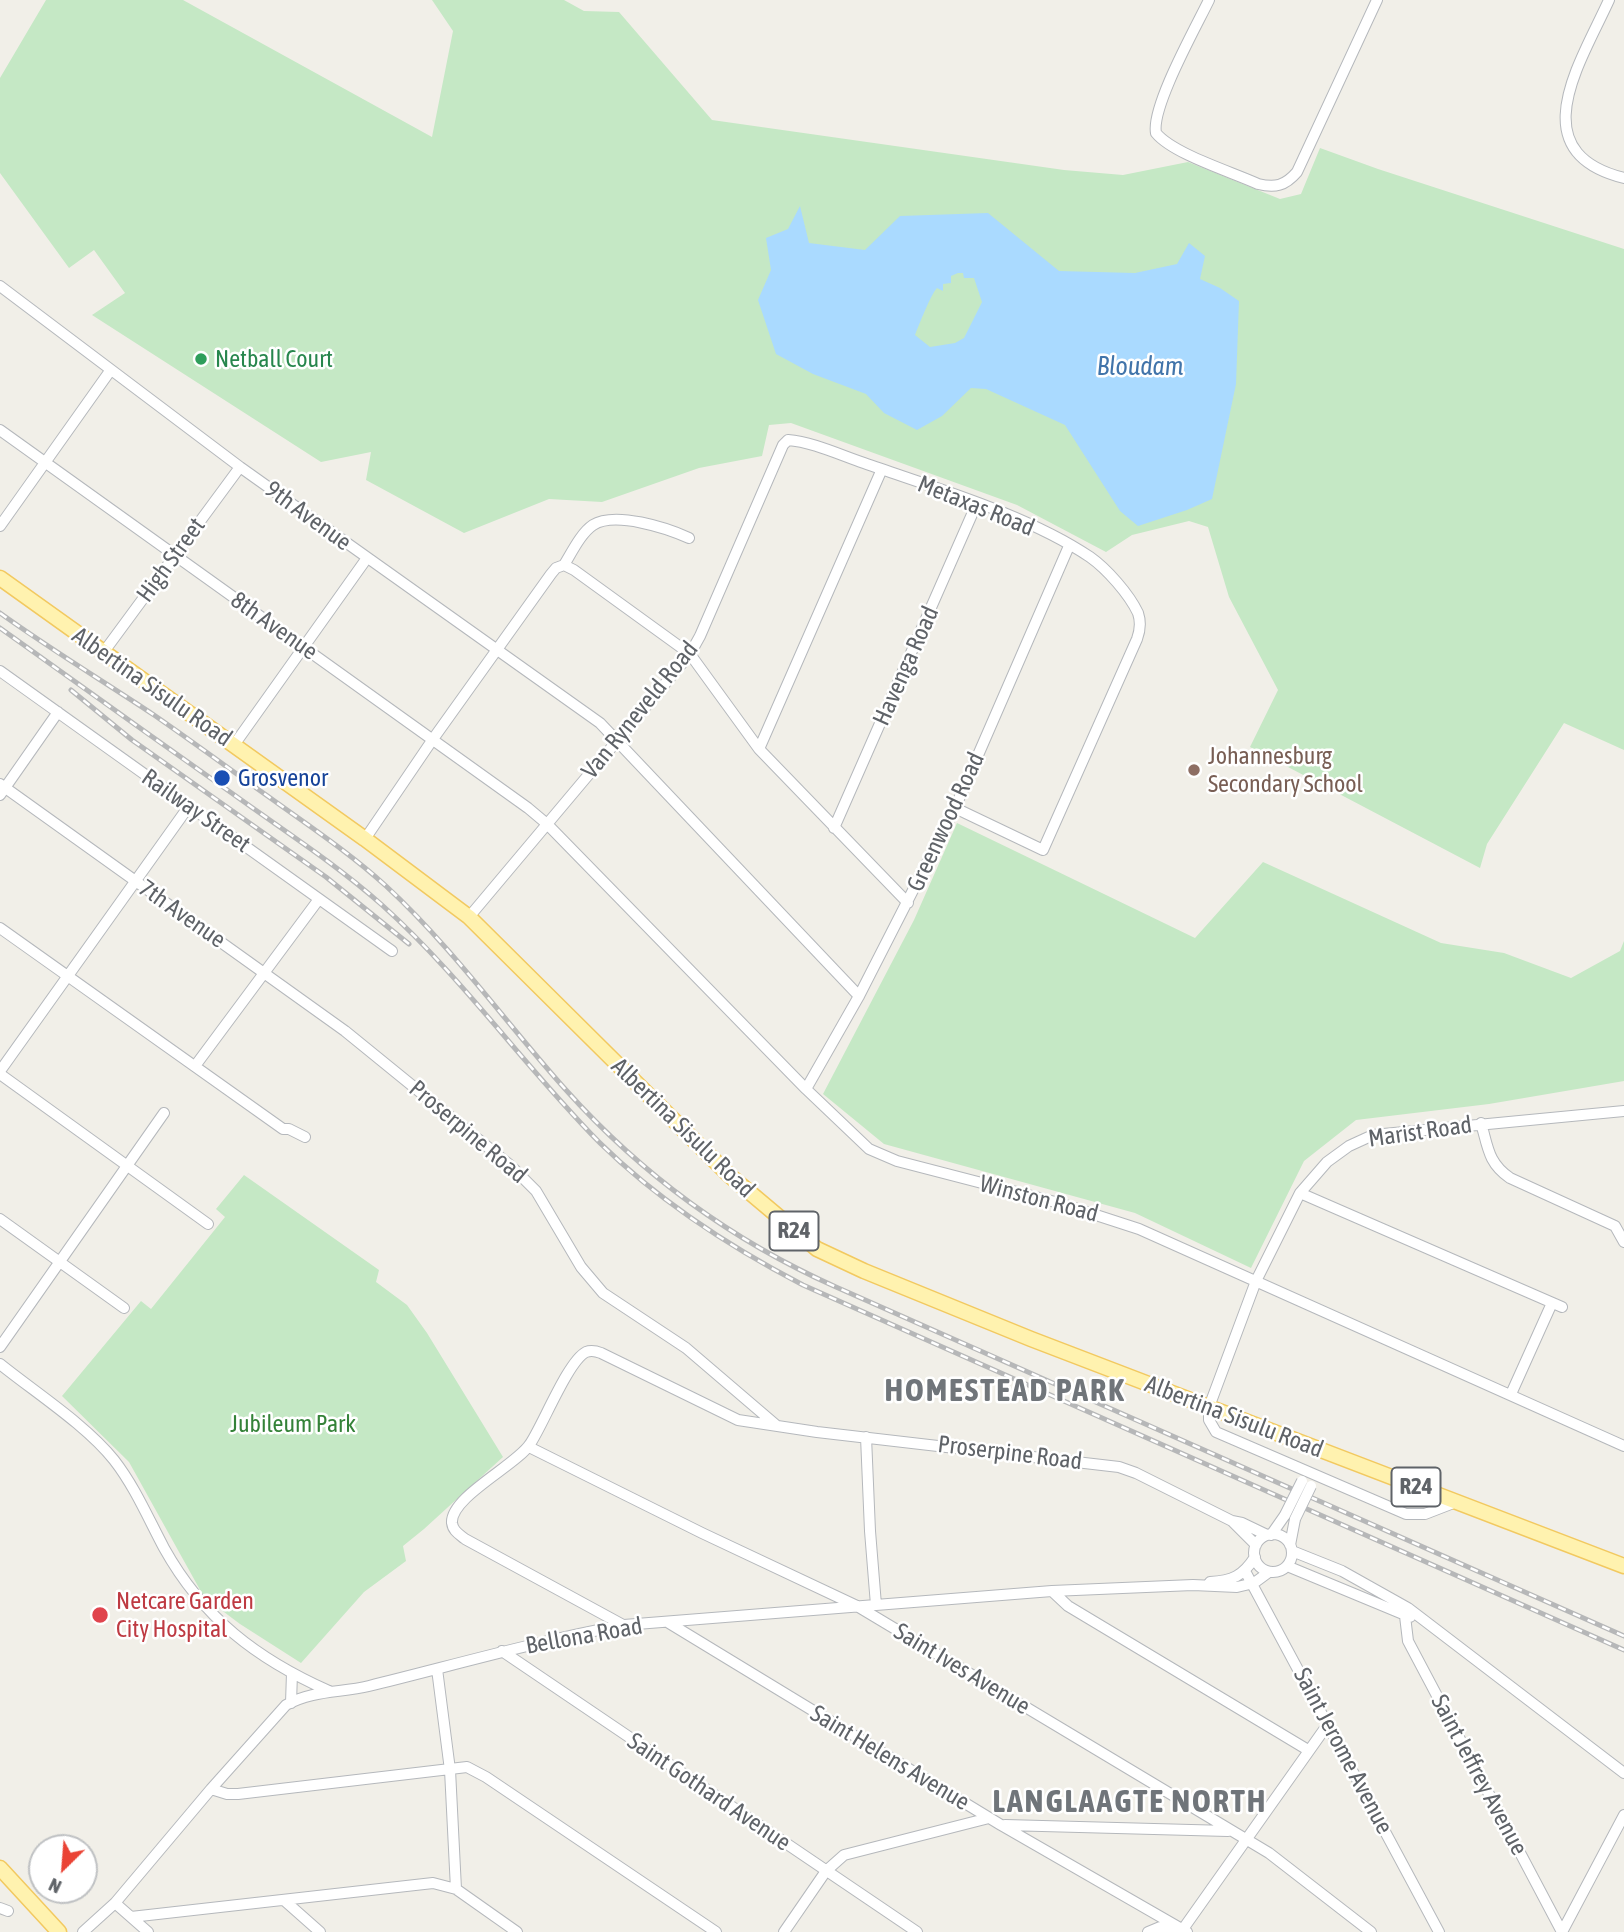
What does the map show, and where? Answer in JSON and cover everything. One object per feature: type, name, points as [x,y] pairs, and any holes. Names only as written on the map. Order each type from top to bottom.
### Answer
[{"type":"main road","name":"Albertina Sisulu Road","points":[[0,578],[469,916],[729,1175],[817,1249],[913,1292],[1624,1566]]},
{"type":"main road","points":[[0,1868],[59,1932]]},
{"type":"main road","points":[[0,1880],[46,1932]]},
{"type":"street","points":[[1209,0],[1161,103],[1156,133],[1164,141],[1270,187],[1284,185],[1297,172],[1377,0]]},
{"type":"street","points":[[1609,0],[1569,88],[1565,110],[1566,126],[1574,147],[1584,159],[1597,169],[1624,178]]},
{"type":"street","name":"9th Avenue","points":[[0,286],[240,467],[590,715],[609,731],[617,743],[859,996]]},
{"type":"street","points":[[0,526],[110,370]]},
{"type":"street","name":"8th Avenue","points":[[0,430],[433,739],[547,824]]},
{"type":"street","name":"Metaxas Road","points":[[788,440],[882,469],[1009,516],[1097,562],[1126,595],[1138,614],[1140,628],[1137,639],[1043,850],[955,808]]},
{"type":"street","name":"Van Ryneveld Road","points":[[469,916],[690,654],[783,445],[788,440]]},
{"type":"street","name":"High Street","points":[[103,653],[240,467]]},
{"type":"street","points":[[759,749],[882,469]]},
{"type":"street","name":"Havenga Road","points":[[834,828],[977,503]]},
{"type":"street","points":[[365,839],[551,574],[563,565],[591,526],[608,519],[631,521],[689,538]]},
{"type":"street","name":"Greenwood Road","points":[[806,1089],[859,996],[955,808],[1069,546]]},
{"type":"street","points":[[234,745],[367,558]]},
{"type":"street","points":[[563,565],[574,569],[690,654],[759,749],[908,903]]},
{"type":"street","name":"Railway Street","points":[[0,671],[392,951]]},
{"type":"street","points":[[2,789],[58,712]]},
{"type":"street","name":"7th Avenue","points":[[2,789],[136,881],[362,1044]]},
{"type":"street","points":[[189,806],[0,1072],[208,1224]]},
{"type":"street","name":"Winston Road","points":[[547,824],[806,1089],[869,1149],[884,1157],[1110,1218],[1624,1446]]},
{"type":"street","points":[[195,1066],[319,899]]},
{"type":"street","points":[[0,928],[283,1129],[305,1137]]},
{"type":"street","name":"Proserpine Road","points":[[362,1044],[528,1181],[544,1202],[581,1267],[603,1293],[686,1348],[776,1425]]},
{"type":"street","name":"Marist Road","points":[[1209,1407],[1256,1281],[1300,1193],[1327,1161],[1373,1135],[1624,1111]]},
{"type":"street","points":[[0,1347],[164,1113]]},
{"type":"street","points":[[1481,1123],[1490,1156],[1502,1172],[1619,1225],[1624,1242]]},
{"type":"street","points":[[1300,1193],[1562,1307]]},
{"type":"street","points":[[0,1220],[124,1308]]},
{"type":"street","points":[[1511,1394],[1552,1303]]},
{"type":"street","name":"Proserpine Road","points":[[529,1447],[573,1366],[586,1352],[601,1353],[738,1420],[1119,1467],[1232,1521],[1269,1535],[1281,1536],[1291,1548],[1381,1591],[1460,1646],[1624,1773]]},
{"type":"street","points":[[0,1364],[103,1448],[126,1477],[165,1549],[198,1599],[215,1619],[257,1652],[330,1691]]},
{"type":"street","points":[[1209,1407],[1209,1420],[1216,1432],[1406,1514],[1425,1514],[1455,1502]]},
{"type":"street","points":[[866,1437],[876,1605]]},
{"type":"street","points":[[529,1447],[456,1509],[452,1518],[456,1532],[624,1625]]},
{"type":"street","name":"Saint Ives Avenue","points":[[529,1447],[857,1606],[1247,1840],[1301,1876],[1371,1932]]},
{"type":"street","points":[[1253,1583],[1269,1572],[1279,1571],[1287,1566],[1295,1519],[1312,1472]]},
{"type":"street","points":[[1245,1572],[1255,1557],[1256,1545],[1269,1535],[1307,1484]]},
{"type":"street","name":"Proserpine Road","points":[[1232,1521],[1256,1545]]},
{"type":"street","points":[[1255,1557],[1262,1569],[1269,1572]]},
{"type":"street","name":"Proserpine Road","points":[[1287,1566],[1423,1622]]},
{"type":"street","name":"Bellona Road","points":[[83,1932],[116,1903],[211,1789],[291,1703],[300,1698],[364,1687],[502,1651],[624,1625],[1052,1591],[1193,1585],[1229,1580],[1245,1572]]},
{"type":"street","name":"Saint Jerome Avenue","points":[[1245,1572],[1440,1932]]},
{"type":"street","name":"Bellona Road","points":[[1193,1585],[1227,1587],[1253,1583]]},
{"type":"street","points":[[1052,1591],[1068,1606],[1308,1750]]},
{"type":"street","name":"Saint Jeffrey Avenue","points":[[1405,1615],[1408,1641],[1562,1932]]},
{"type":"street","name":"Saint Helens Avenue","points":[[668,1623],[989,1818],[1185,1931]]},
{"type":"street","name":"Saint Gothard Avenue","points":[[502,1651],[917,1932]]},
{"type":"street","points":[[437,1669],[450,1770],[456,1889]]},
{"type":"street","points":[[291,1703],[292,1673]]},
{"type":"street","points":[[1148,1932],[1160,1927],[1185,1931],[1328,1724]]},
{"type":"street","points":[[211,1789],[227,1794],[239,1794],[450,1770],[461,1766],[475,1770],[716,1932]]},
{"type":"street","points":[[1562,1932],[1624,1815]]},
{"type":"street","points":[[784,1932],[826,1871],[852,1851],[989,1818]]},
{"type":"street","points":[[1001,1825],[1230,1831]]},
{"type":"street","points":[[131,1917],[433,1883],[456,1889],[517,1932]]},
{"type":"street","points":[[285,1901],[320,1932]]},
{"type":"street","points":[[116,1903],[148,1932]]},
{"type":"green space","points":[[46,0],[183,0],[432,137],[453,31],[432,0],[564,0],[584,11],[619,12],[712,120],[1064,170],[1123,175],[1188,162],[1280,199],[1301,194],[1320,148],[1624,249],[1624,750],[1564,723],[1487,844],[1480,868],[1250,747],[1278,690],[1229,597],[1208,527],[1189,521],[1132,535],[1106,552],[1017,505],[791,423],[769,425],[762,456],[699,468],[602,502],[549,499],[464,533],[366,480],[371,452],[321,462],[92,315],[125,293],[94,250],[69,268],[0,173],[0,78]]},
{"type":"green space","points":[[957,823],[1195,938],[1263,862],[1441,943],[1504,953],[1571,978],[1620,951],[1624,941],[1624,1081],[1489,1104],[1356,1120],[1304,1161],[1251,1268],[1135,1213],[884,1144],[823,1094],[914,920]]},
{"type":"green space","name":"Jubileum Park","points":[[244,1175],[379,1270],[376,1282],[407,1305],[503,1457],[403,1546],[406,1561],[364,1592],[301,1663],[204,1597],[129,1462],[62,1396],[141,1301],[151,1309],[225,1217],[216,1209]]},
{"type":"water","name":"Bloudam","points":[[800,206],[809,243],[865,250],[900,216],[988,213],[1059,271],[1135,273],[1177,264],[1189,243],[1205,256],[1200,279],[1239,301],[1236,384],[1212,499],[1138,526],[1120,511],[1065,425],[986,389],[971,388],[942,416],[917,430],[884,413],[866,394],[813,374],[776,354],[758,300],[771,270],[766,238],[788,229]],"holes":[[[963,273],[964,278],[974,278],[982,302],[964,338],[955,343],[930,347],[915,335],[925,310],[937,288],[943,291],[943,284],[951,283],[951,276]]]},
{"type":"railway","points":[[0,613],[169,725],[372,874],[434,935],[595,1121],[658,1178],[725,1227],[761,1249],[836,1287],[1624,1636]]},
{"type":"railway","points":[[0,628],[309,848],[382,905],[439,962],[600,1143],[646,1184],[722,1239],[803,1285],[1624,1650]]},
{"type":"railway","points":[[71,690],[132,740],[326,877],[409,944]]},
{"type":"place","name":"Netball Court","points":[[201,359]]},
{"type":"place","name":"Johannesburg Secondary School","points":[[1194,770]]},
{"type":"place","name":"Grosvenor","points":[[222,778]]},
{"type":"place","name":"Netcare Garden City Hospital","points":[[100,1615]]},
{"type":"district","name":"HOMESTEAD PARK","points":[[1005,1391]]},
{"type":"district","name":"LANGLAAGTE NORTH","points":[[1130,1802]]}]
